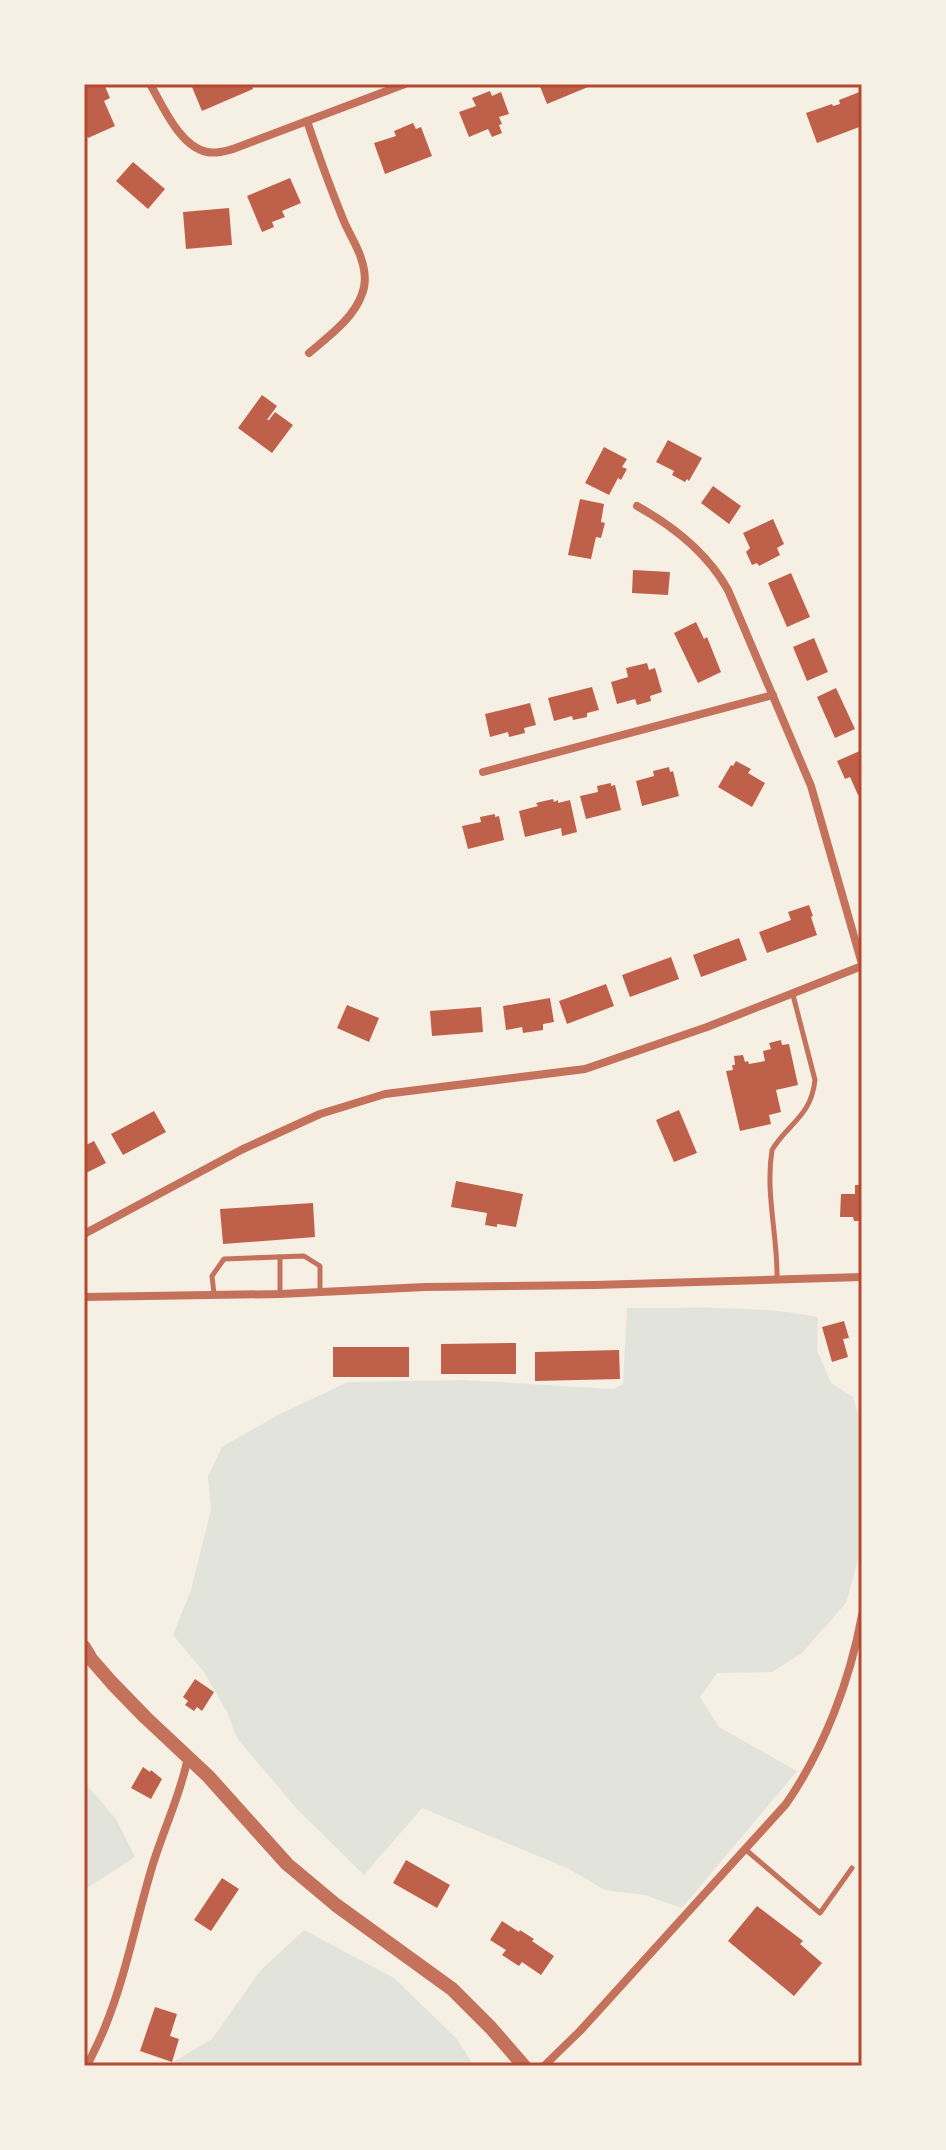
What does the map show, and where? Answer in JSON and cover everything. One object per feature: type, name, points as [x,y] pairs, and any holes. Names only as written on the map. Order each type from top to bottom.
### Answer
[{"type":"street","points":[[150,84],[181,134],[191,145],[207,152],[233,149],[405,84]]},
{"type":"street","points":[[307,121],[326,178],[351,239],[360,253],[365,281],[358,303],[309,353]]},
{"type":"street","points":[[84,1234],[243,1149],[320,1114],[385,1094],[585,1069],[793,995],[862,965],[811,786],[736,606],[711,563],[655,515],[637,506]]},
{"type":"street","points":[[483,772],[773,695]]},
{"type":"street","points":[[84,1297],[862,1277]]},
{"type":"street","points":[[544,2066],[580,2031],[786,1804],[802,1781],[826,1730],[845,1678],[862,1615]]},
{"type":"street","points":[[84,1647],[112,1683],[208,1776],[287,1864],[336,1905],[452,1989],[524,2066]]},
{"type":"street","points":[[87,2066],[118,1992],[151,1870],[183,1784],[188,1757]]},
{"type":"lane","points":[[777,1279],[772,1150],[802,1116],[815,1080],[793,995]]},
{"type":"lane","points":[[214,1295],[212,1276],[224,1259],[304,1256],[320,1266],[320,1291]]},
{"type":"lane","points":[[280,1257],[280,1294]]},
{"type":"lane","points":[[746,1850],[820,1913],[852,1868]]},
{"type":"shaded area","points":[[627,1308],[747,1309],[818,1317],[817,1350],[831,1383],[853,1397],[859,1418],[862,1474],[859,1556],[846,1603],[802,1653],[772,1672],[717,1673],[700,1697],[719,1727],[797,1771],[682,1908],[645,1895],[605,1890],[567,1868],[422,1808],[364,1875],[296,1808],[237,1738],[227,1712],[204,1672],[173,1635],[191,1590],[211,1510],[208,1476],[222,1447],[278,1415],[348,1382],[464,1380],[613,1389],[623,1384]]},
{"type":"shaded area","points":[[84,1782],[116,1819],[135,1857],[84,1890]]},
{"type":"shaded area","points":[[304,1930],[394,1978],[457,2039],[474,2066],[133,2066],[173,2062],[212,2039],[260,1971]]},
{"type":"building","points":[[84,84],[104,84],[110,98],[104,101],[115,126],[88,138],[84,130]]},
{"type":"building","points":[[198,84],[251,84],[253,89],[202,111],[192,87]]},
{"type":"building","points":[[539,84],[587,84],[588,87],[547,104]]},
{"type":"building","points":[[490,91],[492,96],[501,92],[509,114],[499,117],[502,133],[492,137],[488,129],[469,137],[459,112],[476,106],[472,98]]},
{"type":"building","points":[[862,91],[862,126],[817,143],[806,113],[840,104],[839,100]]},
{"type":"building","points":[[413,123],[416,129],[421,127],[432,156],[385,174],[374,143],[396,136],[394,131]]},
{"type":"building","points":[[133,162],[165,189],[148,209],[116,181]]},
{"type":"building","points":[[290,178],[301,203],[282,211],[285,217],[272,222],[274,227],[262,232],[247,196]]},
{"type":"building","points":[[229,208],[232,245],[186,249],[183,212]]},
{"type":"building","points":[[262,395],[277,406],[267,420],[275,412],[293,425],[272,453],[238,428]]},
{"type":"building","points":[[668,440],[702,458],[689,481],[672,475],[674,471],[656,462]]},
{"type":"building","points":[[604,447],[627,459],[622,467],[627,469],[609,495],[585,483]]},
{"type":"building","points":[[713,486],[741,506],[729,524],[701,503]]},
{"type":"building","points":[[580,499],[604,504],[601,522],[605,523],[601,538],[596,537],[591,559],[568,555]]},
{"type":"building","points":[[773,519],[784,544],[777,548],[780,555],[759,566],[757,563],[752,565],[746,552],[750,548],[743,533]]},
{"type":"building","points":[[633,570],[670,572],[668,595],[632,593]]},
{"type":"building","points":[[791,573],[810,617],[787,627],[768,583]]},
{"type":"building","points":[[696,622],[704,639],[707,637],[721,672],[698,683],[674,633]]},
{"type":"building","points":[[814,638],[828,672],[807,681],[793,647]]},
{"type":"building","points":[[647,663],[649,670],[655,668],[662,692],[650,696],[651,701],[637,705],[635,699],[617,704],[611,682],[628,677],[626,668]]},
{"type":"building","points":[[592,687],[599,710],[587,713],[587,717],[573,720],[572,716],[554,721],[548,698]]},
{"type":"building","points":[[836,688],[855,729],[835,738],[817,697]]},
{"type":"building","points":[[530,703],[536,725],[524,728],[525,733],[509,737],[508,732],[490,737],[485,714]]},
{"type":"building","points":[[862,750],[862,793],[858,795],[850,777],[845,779],[837,761]]},
{"type":"building","points":[[736,761],[751,769],[748,773],[765,783],[752,807],[718,787]]},
{"type":"building","points":[[669,767],[670,772],[673,771],[679,796],[642,806],[636,781],[654,776],[653,771]]},
{"type":"building","points":[[611,783],[611,786],[615,785],[621,810],[586,819],[580,796],[598,792],[597,786]]},
{"type":"building","points":[[553,799],[558,803],[570,800],[577,832],[562,836],[561,828],[525,837],[519,811]]},
{"type":"building","points":[[495,814],[495,817],[499,816],[504,840],[468,849],[462,826],[481,822],[480,817]]},
{"type":"building","points":[[809,905],[817,935],[767,953],[759,932],[791,920],[788,912]]},
{"type":"building","points":[[739,938],[747,960],[701,977],[693,955]]},
{"type":"building","points":[[671,957],[679,979],[630,997],[622,975]]},
{"type":"building","points":[[606,984],[614,1006],[567,1024],[559,1001]]},
{"type":"building","points":[[550,998],[554,1022],[543,1024],[543,1030],[523,1033],[522,1027],[506,1030],[503,1006]]},
{"type":"building","points":[[347,1005],[379,1018],[369,1042],[337,1028]]},
{"type":"building","points":[[481,1007],[483,1032],[432,1036],[430,1011]]},
{"type":"building","points":[[781,1040],[782,1045],[789,1044],[798,1085],[776,1090],[781,1112],[769,1115],[771,1124],[740,1131],[726,1071],[733,1070],[734,1056],[743,1055],[749,1064],[765,1061],[763,1051],[771,1049],[769,1043]]},
{"type":"building","points":[[679,1110],[697,1153],[674,1162],[656,1120]]},
{"type":"building","points":[[154,1111],[166,1132],[123,1155],[111,1134]]},
{"type":"building","points":[[94,1141],[106,1163],[84,1174],[84,1146]]},
{"type":"building","points":[[456,1181],[523,1194],[516,1227],[485,1225],[487,1213],[451,1207]]},
{"type":"building","points":[[855,1185],[862,1185],[862,1221],[840,1217],[841,1194],[855,1194]]},
{"type":"building","points":[[313,1203],[315,1237],[223,1244],[220,1209]]},
{"type":"building","points":[[844,1321],[849,1338],[843,1339],[848,1357],[832,1362],[822,1327]]},
{"type":"building","points":[[516,1343],[516,1374],[441,1374],[441,1344]]},
{"type":"building","points":[[333,1347],[409,1347],[409,1377],[333,1377]]},
{"type":"building","points":[[619,1350],[620,1379],[535,1381],[535,1352]]},
{"type":"building","points":[[195,1679],[214,1692],[202,1711],[197,1707],[194,1711],[185,1705],[188,1701],[183,1697]]},
{"type":"building","points":[[143,1767],[162,1779],[151,1799],[131,1788]]},
{"type":"building","points":[[406,1860],[450,1885],[437,1908],[393,1883]]},
{"type":"building","points":[[222,1878],[239,1889],[211,1931],[194,1920]]},
{"type":"building","points":[[757,1906],[803,1941],[800,1944],[822,1963],[794,1996],[728,1941]]},
{"type":"building","points":[[502,1921],[534,1939],[532,1941],[554,1956],[541,1975],[522,1962],[519,1966],[502,1955],[506,1950],[490,1940]]},
{"type":"building","points":[[155,2007],[177,2014],[170,2036],[179,2039],[172,2062],[140,2051]]}]
